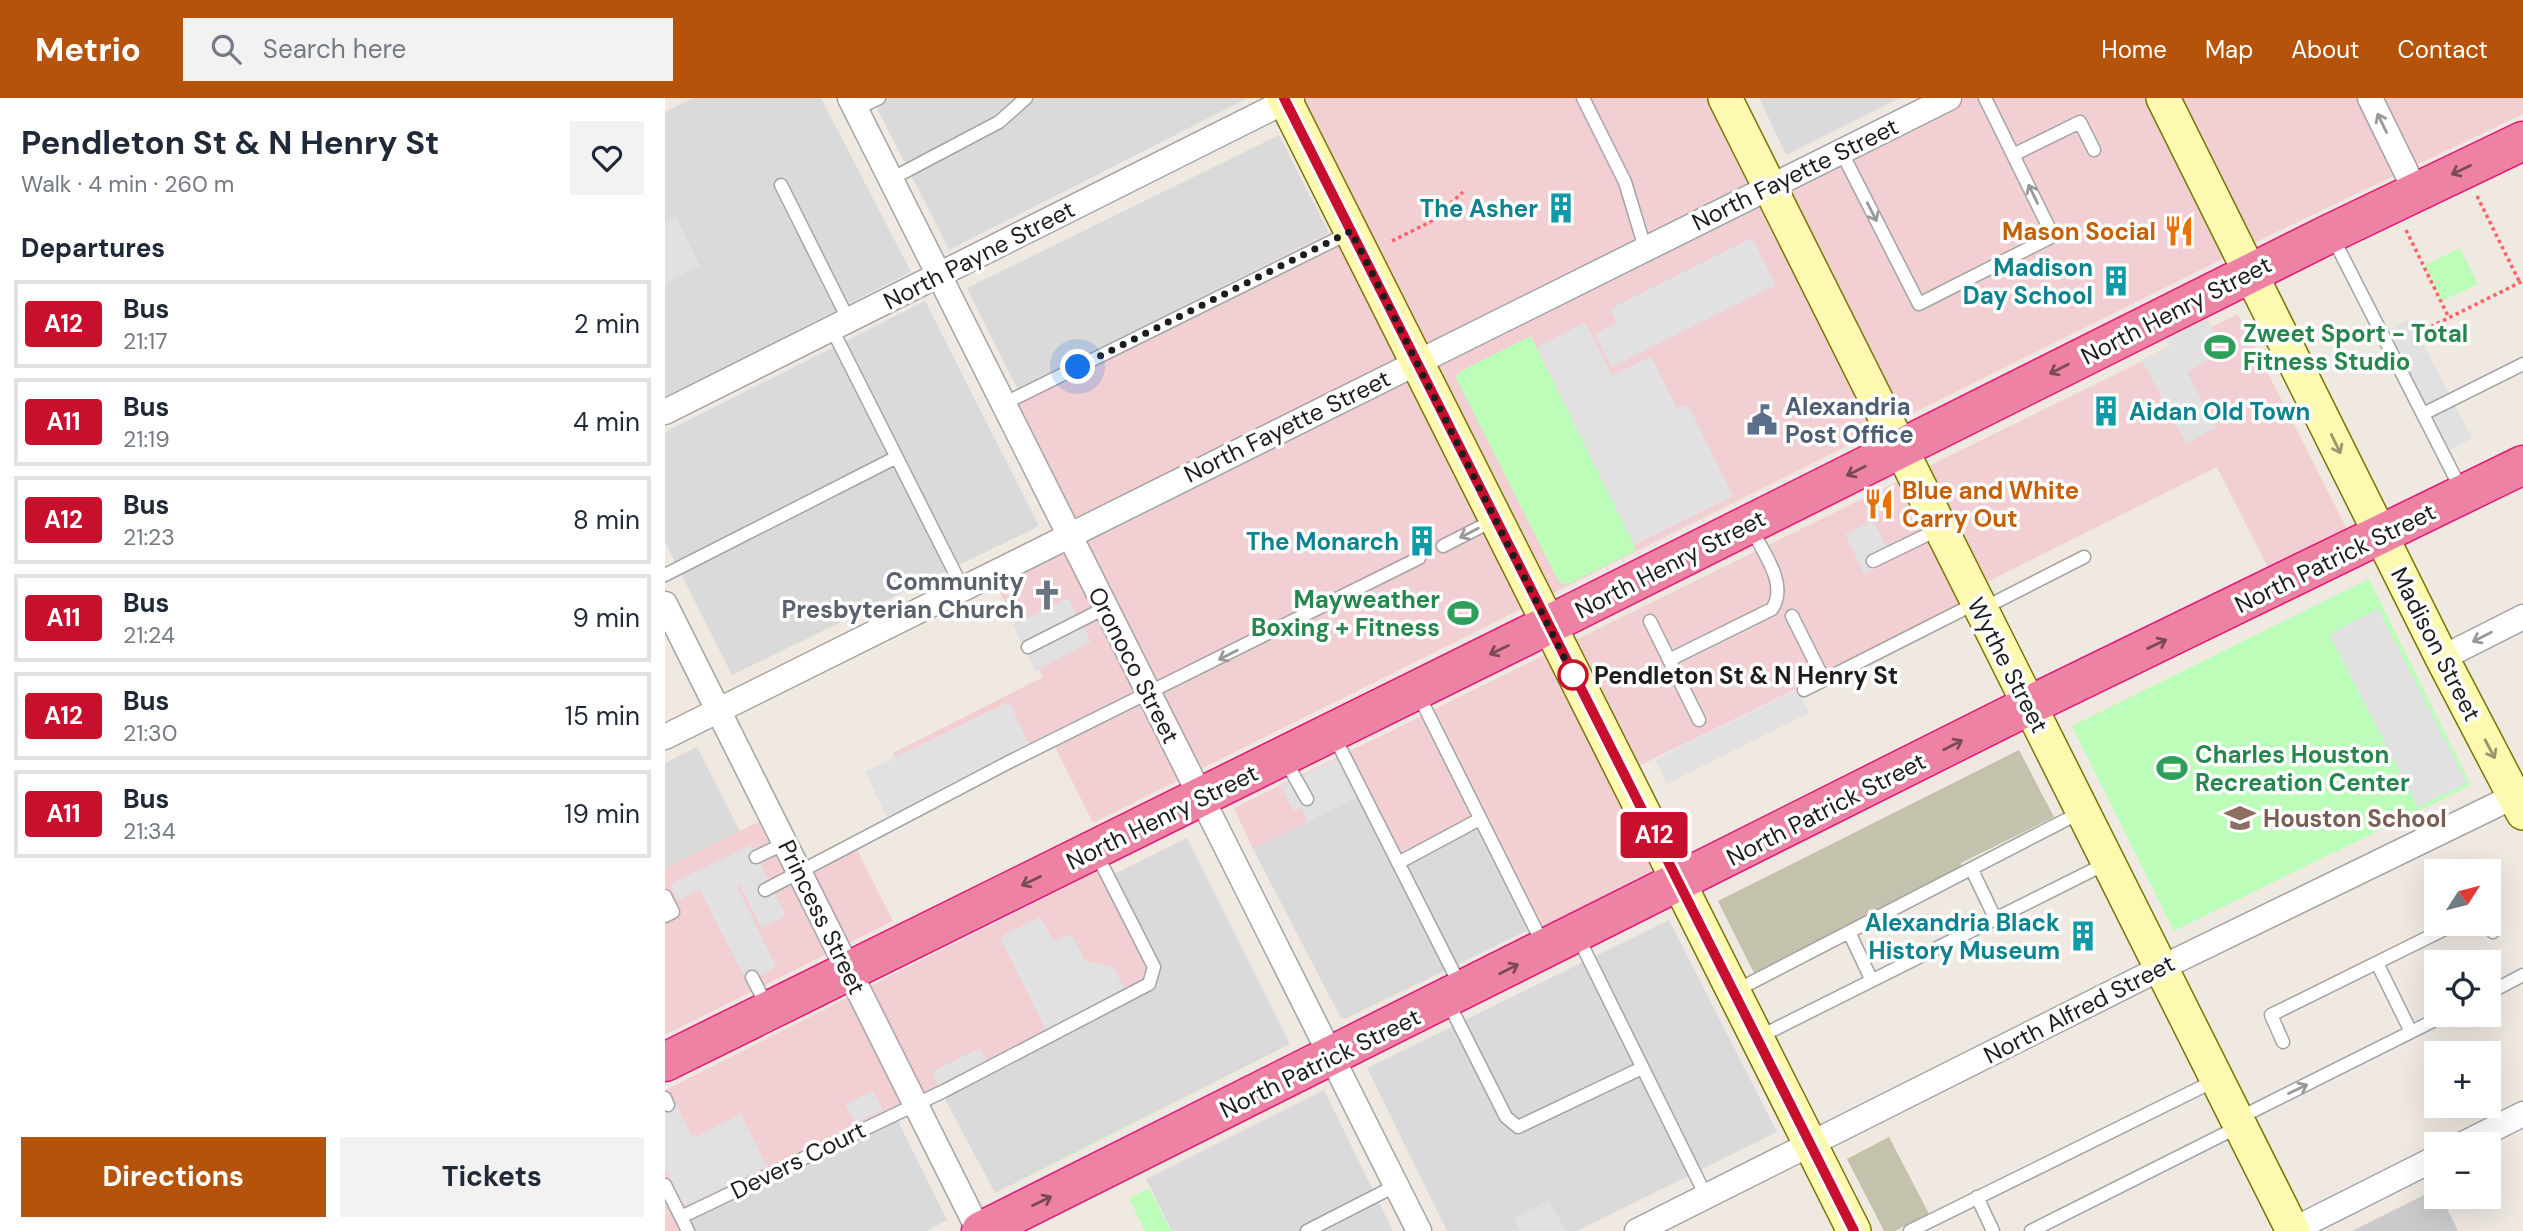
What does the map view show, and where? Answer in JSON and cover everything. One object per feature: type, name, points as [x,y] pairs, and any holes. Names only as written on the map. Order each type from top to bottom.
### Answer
[{"type":"highway","name":"North Henry Street","points":[[665,1062],[1416,691],[2331,233],[2522,144]]},
{"type":"highway","name":"North Patrick Street","points":[[980,1231],[1562,943],[2028,706],[2523,465]]},
{"type":"street","name":"North Fayette Street","points":[[665,737],[961,587],[1949,98]]},
{"type":"street","name":"Madison Street","points":[[2163,98],[2442,658],[2520,800]]},
{"type":"street","points":[[2369,98],[2404,197]]},
{"type":"street","points":[[1287,99],[1548,625],[1854,1231]]},
{"type":"street","name":"North Payne Street","points":[[665,412],[1287,99]]},
{"type":"street","name":"Wythe Street","points":[[1732,101],[1769,186],[2292,1231]]},
{"type":"street","name":"Oronoco Street","points":[[853,104],[1105,608],[1334,1057],[1419,1231]]},
{"type":"street","name":"Princess Street","points":[[665,604],[980,1231]]},
{"type":"street","points":[[2442,658],[2523,617]]},
{"type":"street","name":"North Alfred Street","points":[[1637,1231],[2161,968],[2520,800]]},
{"type":"street","points":[[2487,1132],[2523,1114]]},
{"type":"street","points":[[2292,1231],[2424,1164]]},
{"type":"lane","points":[[853,104],[879,98]]},
{"type":"lane","points":[[891,179],[999,122],[1026,98]]},
{"type":"lane","points":[[1583,98],[1625,182],[1645,248]]},
{"type":"lane","points":[[1841,151],[1919,304],[2053,236],[1985,98]]},
{"type":"lane","points":[[2013,155],[2080,122],[2094,149]]},
{"type":"lane","points":[[781,184],[895,458],[961,587]]},
{"type":"lane","points":[[1003,404],[1351,231]]},
{"type":"lane","points":[[2331,233],[2463,494]]},
{"type":"lane","points":[[2423,414],[2523,364]]},
{"type":"lane","points":[[665,575],[895,458]]},
{"type":"lane","points":[[1443,546],[1495,519]]},
{"type":"lane","points":[[1669,660],[1772,609],[1776,603],[1777,582],[1749,524]]},
{"type":"lane","points":[[1873,561],[1940,528]]},
{"type":"lane","points":[[1804,690],[2084,557]]},
{"type":"lane","points":[[765,890],[800,874],[822,858],[1419,558]]},
{"type":"lane","points":[[1028,647],[1105,608]]},
{"type":"lane","points":[[1792,616],[1824,680]]},
{"type":"lane","points":[[1650,621],[1699,720]]},
{"type":"lane","points":[[1416,691],[1480,819],[1642,1068],[1706,1196]]},
{"type":"lane","points":[[1332,732],[1398,863],[1506,1117],[1518,1126],[1642,1068]]},
{"type":"lane","points":[[1284,756],[1307,799]]},
{"type":"lane","points":[[1734,992],[2081,812]]},
{"type":"lane","points":[[1398,863],[1480,819]]},
{"type":"lane","points":[[756,857],[786,843]]},
{"type":"lane","name":"Devers Court","points":[[681,1217],[914,1103],[944,1091],[1149,984],[1153,967],[1094,850]]},
{"type":"lane","points":[[1757,1038],[2107,863]]},
{"type":"lane","points":[[1972,870],[1995,918]]},
{"type":"lane","points":[[665,896],[669,914]]},
{"type":"lane","points":[[1849,932],[1871,979]]},
{"type":"lane","points":[[2283,1042],[2271,1015],[2431,936]]},
{"type":"lane","points":[[2377,963],[2411,1032]]},
{"type":"lane","points":[[2501,987],[2523,975]]},
{"type":"lane","points":[[752,977],[769,1010]]},
{"type":"lane","points":[[2031,1231],[2424,1026]]},
{"type":"lane","points":[[1910,1231],[2217,1080]]},
{"type":"lane","points":[[665,1185],[688,1231]]},
{"type":"lane","points":[[1307,1231],[1397,1185]]},
{"type":"lane","points":[[1977,1197],[1993,1231]]},
{"type":"path","points":[[2418,333],[2521,282],[2464,169]]},
{"type":"path","points":[[1392,241],[1430,222],[1463,192]]},
{"type":"path","points":[[2404,197],[2449,318]]},
{"type":"shaded area","points":[[693,98],[821,98],[911,272],[665,398],[665,112]]},
{"type":"shaded area","points":[[872,98],[1248,98],[949,250]]},
{"type":"shaded area","points":[[1290,98],[1727,98],[1771,185],[1948,98],[2523,98],[2523,114],[2260,240],[1093,823],[1052,741],[919,807],[893,753],[1043,677],[990,573],[1069,533],[1003,398],[1350,223]]},
{"type":"shaded area","points":[[1759,98],[1900,98],[1786,155]]},
{"type":"shaded area","points":[[1279,135],[1329,233],[1018,390],[967,288]]},
{"type":"shaded area","points":[[676,217],[700,266],[665,283],[665,223]]},
{"type":"shaded area","points":[[1752,238],[1776,285],[1612,367],[1595,334],[1617,323],[1610,309]]},
{"type":"shaded area","points":[[925,301],[1039,526],[732,675],[665,542],[665,432]]},
{"type":"shaded area","points":[[2238,314],[2355,545],[2276,584],[2217,467],[2001,575],[1973,590],[1980,604],[1802,686],[1625,773],[1681,882],[1551,947],[1485,819],[1403,860],[1363,793],[1253,849],[1234,808]]},
{"type":"shaded area","points":[[2207,319],[2215,336],[2203,343],[2211,359],[2187,372],[2216,428],[2186,443],[2142,360],[2169,346],[2166,340]]},
{"type":"shaded area","points":[[2410,319],[2472,438],[2450,450],[2388,331]]},
{"type":"shaded area","points":[[1585,322],[1612,375],[1651,357],[1677,409],[1688,405],[1733,496],[1634,545],[1537,347]]},
{"type":"shaded area","points":[[1873,521],[1893,560],[1864,574],[1845,534]]},
{"type":"shaded area","points":[[1068,598],[1091,642],[1035,671],[1013,625]]},
{"type":"shaded area","points":[[2378,609],[2467,783],[2418,807],[2329,634]]},
{"type":"shaded area","points":[[1797,689],[1809,713],[1667,784],[1655,760]]},
{"type":"shaded area","points":[[1009,702],[1030,746],[887,817],[865,772]]},
{"type":"shaded area","points":[[697,747],[740,831],[665,868],[665,763]]},
{"type":"shaded area","points":[[2019,750],[2054,817],[1961,863],[1961,870],[1754,973],[1718,901]]},
{"type":"shaded area","points":[[1341,757],[1360,796],[1308,822],[1301,807],[1293,811],[1281,786]]},
{"type":"shaded area","points":[[1368,791],[1485,818],[1539,925],[1345,1019],[1341,1018],[1253,849]]},
{"type":"shaded area","points":[[772,815],[798,867],[852,840],[893,921],[665,1035],[665,917],[677,911],[665,886],[665,868]]},
{"type":"shaded area","points":[[1187,838],[1290,1044],[995,1193],[939,1088],[1160,978],[1110,876]]},
{"type":"shaded area","points":[[751,845],[786,916],[762,928],[740,885],[737,886],[776,967],[747,982],[700,890],[678,900],[670,884]]},
{"type":"shaded area","points":[[1106,867],[1161,977],[687,1214],[695,1231],[665,1231],[665,1090]]},
{"type":"shaded area","points":[[1040,917],[1054,941],[1071,934],[1085,961],[1113,966],[1124,989],[1046,1030],[1000,937]]},
{"type":"shaded area","points":[[1669,920],[1777,1132],[1577,1231],[1447,1231],[1367,1068]]},
{"type":"shaded area","points":[[980,1048],[988,1063],[939,1087],[932,1072]]},
{"type":"shaded area","points":[[1324,1090],[1393,1231],[1172,1231],[1146,1179]]},
{"type":"shaded area","points":[[873,1091],[883,1110],[855,1123],[845,1104]]},
{"type":"shaded area","points":[[674,1100],[693,1138],[741,1114],[767,1166],[688,1205],[682,1203],[665,1167],[665,1105]]},
{"type":"shaded area","points":[[893,1111],[947,1220],[926,1231],[695,1231],[686,1214]]},
{"type":"shaded area","points":[[1889,1137],[1929,1214],[1895,1231],[1884,1231],[1847,1159]]},
{"type":"shaded area","points":[[2424,1195],[2424,1209],[2447,1209],[2458,1231],[2352,1231]]},
{"type":"shaded area","points":[[1549,1200],[1566,1231],[1520,1231],[1514,1218]]},
{"type":"green space","points":[[2460,248],[2478,284],[2442,301],[2425,265]]},
{"type":"green space","points":[[1531,336],[1635,551],[1566,585],[1559,582],[1456,378],[1459,372]]},
{"type":"green space","points":[[2369,579],[2471,785],[2174,931],[2072,726]]},
{"type":"green space","points":[[1149,1188],[1171,1231],[1145,1231],[1129,1198]]},
{"type":"bus line","name":"A12","points":[[1284,98],[1854,1231]]},
{"type":"place","name":"The Asher","points":[[1561,208]]},
{"type":"place","name":"Mason Social","points":[[2179,231]]},
{"type":"place","name":"Madison Day School","points":[[2116,281]]},
{"type":"place","name":"Zweet Sport - Total Fitness Studio","points":[[2220,347]]},
{"type":"place","name":"Aidan Old Town","points":[[2106,411]]},
{"type":"place","name":"Alexandria Post Office","points":[[1762,420]]},
{"type":"place","name":"Blue and White Carry Out","points":[[1879,504]]},
{"type":"place","name":"The Monarch","points":[[1422,541]]},
{"type":"place","name":"Community Presbyterian Church","points":[[1047,595]]},
{"type":"place","name":"Mayweather Boxing + Fitness","points":[[1463,613]]},
{"type":"place","name":"Pendleton St & N Henry St","points":[[1573,675]]},
{"type":"place","name":"Charles Houston Recreation Center","points":[[2172,768]]},
{"type":"place","name":"Houston School","points":[[2240,818]]},
{"type":"place","name":"Alexandria Black History Museum","points":[[2083,936]]},
{"type":"route","points":[[1078,367],[1351,231],[1573,675]]}]
